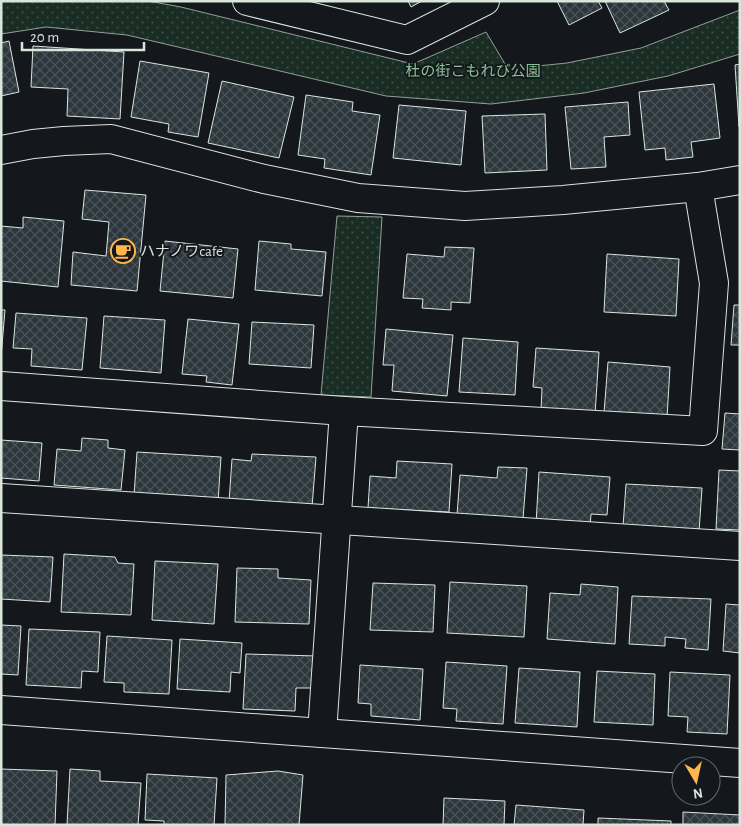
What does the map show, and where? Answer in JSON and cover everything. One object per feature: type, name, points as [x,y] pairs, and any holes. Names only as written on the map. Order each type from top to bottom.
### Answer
[{"type":"street","points":[[247,1],[406,40],[485,1]]},
{"type":"street","points":[[1,150],[64,140],[111,139],[264,179],[358,198],[465,206],[563,200],[698,187],[740,180]]},
{"type":"street","points":[[1,386],[344,411],[703,431],[714,283],[698,187]]},
{"type":"street","points":[[322,733],[338,521],[344,411]]},
{"type":"street","points":[[1,498],[740,546]]},
{"type":"street","points":[[1,710],[740,763]]},
{"type":"green space","name":"杜の街こもれび公園","points":[[1,1],[148,1],[181,7],[413,64],[486,32],[508,69],[567,63],[641,48],[740,10],[740,54],[668,76],[584,93],[491,104],[386,96],[127,35],[46,27],[1,34]]},
{"type":"green space","points":[[337,216],[382,217],[371,397],[321,395]]},
{"type":"building","points":[[408,1],[422,1],[411,7]]},
{"type":"building","points":[[557,1],[598,1],[602,8],[569,25]]},
{"type":"building","points":[[605,1],[664,1],[669,10],[620,33]]},
{"type":"building","points":[[9,41],[19,92],[1,96],[1,43]]},
{"type":"building","points":[[33,46],[124,52],[120,119],[67,116],[68,89],[31,87]]},
{"type":"building","points":[[140,61],[209,73],[198,137],[168,132],[169,124],[131,117]]},
{"type":"building","points":[[740,64],[740,127],[739,127],[735,65]]},
{"type":"building","points":[[222,81],[294,97],[279,158],[208,143]]},
{"type":"building","points":[[714,84],[720,138],[691,142],[693,157],[666,160],[665,148],[645,150],[639,92]]},
{"type":"building","points":[[306,95],[353,102],[352,111],[380,115],[371,175],[324,168],[325,159],[298,155]]},
{"type":"building","points":[[628,102],[630,135],[604,137],[606,167],[571,169],[565,107]]},
{"type":"building","points":[[399,105],[466,111],[461,165],[393,158]]},
{"type":"building","points":[[545,114],[547,170],[485,173],[482,116]]},
{"type":"building","points":[[85,190],[146,195],[137,291],[71,285],[73,252],[106,256],[109,222],[82,219]]},
{"type":"building","points":[[23,217],[64,221],[58,287],[1,281],[1,226],[23,228]]},
{"type":"building","points":[[165,241],[238,249],[233,298],[160,291]]},
{"type":"building","points":[[259,241],[291,244],[291,249],[326,252],[322,296],[255,290]]},
{"type":"building","points":[[445,247],[474,248],[470,303],[451,302],[451,310],[422,308],[423,299],[403,298],[407,254],[444,257]]},
{"type":"building","points":[[607,254],[679,259],[676,316],[604,312]]},
{"type":"building","points":[[734,305],[740,305],[740,345],[731,345]]},
{"type":"building","points":[[1,310],[5,310],[1,357]]},
{"type":"building","points":[[16,313],[87,318],[82,370],[31,366],[32,349],[13,348]]},
{"type":"building","points":[[104,316],[165,320],[161,373],[100,368]]},
{"type":"building","points":[[188,319],[239,324],[232,385],[206,382],[207,376],[182,374]]},
{"type":"building","points":[[252,322],[314,325],[311,368],[249,364]]},
{"type":"building","points":[[386,329],[453,335],[447,396],[392,391],[394,365],[383,365]]},
{"type":"building","points":[[463,338],[518,342],[515,395],[459,392]]},
{"type":"building","points":[[536,348],[599,352],[595,415],[541,411],[542,388],[533,387]]},
{"type":"building","points":[[608,362],[670,367],[667,418],[604,413]]},
{"type":"building","points":[[725,413],[740,414],[740,450],[722,449]]},
{"type":"building","points":[[82,438],[108,440],[108,448],[125,450],[121,490],[54,485],[57,449],[81,451]]},
{"type":"building","points":[[1,440],[42,443],[39,481],[1,478]]},
{"type":"building","points":[[137,452],[221,457],[218,502],[134,496]]},
{"type":"building","points":[[252,454],[316,457],[312,507],[229,502],[232,459],[251,461]]},
{"type":"building","points":[[397,461],[452,464],[449,512],[368,508],[370,476],[396,478]]},
{"type":"building","points":[[498,467],[527,468],[523,519],[457,515],[460,475],[497,478]]},
{"type":"building","points":[[719,470],[740,471],[740,530],[716,529]]},
{"type":"building","points":[[539,472],[610,477],[607,515],[591,514],[590,527],[536,524]]},
{"type":"building","points":[[626,484],[702,488],[699,532],[623,527]]},
{"type":"building","points":[[64,554],[115,557],[118,563],[134,564],[131,615],[61,612]]},
{"type":"building","points":[[1,555],[53,557],[50,602],[1,599]]},
{"type":"building","points":[[155,561],[218,564],[214,624],[152,620]]},
{"type":"building","points":[[237,568],[278,569],[278,578],[311,580],[309,624],[235,622]]},
{"type":"building","points":[[450,582],[527,586],[524,637],[447,633]]},
{"type":"building","points":[[373,583],[435,585],[433,632],[370,630]]},
{"type":"building","points":[[581,584],[618,587],[615,644],[547,639],[550,593],[580,595]]},
{"type":"building","points":[[632,596],[711,599],[708,650],[685,648],[686,639],[665,637],[665,646],[629,644]]},
{"type":"building","points":[[726,604],[740,605],[740,653],[723,651]]},
{"type":"building","points":[[1,625],[21,626],[18,675],[1,674]]},
{"type":"building","points":[[29,629],[100,632],[98,672],[82,671],[81,688],[26,685]]},
{"type":"building","points":[[107,636],[172,640],[169,694],[124,692],[124,683],[104,682]]},
{"type":"building","points":[[180,639],[242,643],[240,673],[231,672],[230,692],[177,689]]},
{"type":"building","points":[[246,654],[317,656],[315,688],[296,688],[295,711],[243,709]]},
{"type":"building","points":[[446,662],[507,666],[503,724],[456,721],[457,709],[443,708]]},
{"type":"building","points":[[360,665],[423,669],[420,720],[371,716],[371,704],[358,703]]},
{"type":"building","points":[[519,668],[580,672],[577,727],[515,723]]},
{"type":"building","points":[[597,671],[655,674],[653,725],[594,722]]},
{"type":"building","points":[[670,672],[730,675],[727,734],[687,732],[688,717],[668,716]]},
{"type":"building","points":[[1,769],[57,771],[55,825],[1,825]]},
{"type":"building","points":[[70,769],[100,771],[100,781],[141,783],[138,825],[67,825]]},
{"type":"building","points":[[278,771],[303,775],[299,825],[225,825],[226,775]]},
{"type":"building","points":[[147,774],[217,778],[214,825],[164,825],[164,821],[145,820]]},
{"type":"building","points":[[444,798],[505,801],[504,825],[443,825]]},
{"type":"building","points":[[516,805],[584,810],[583,825],[514,825]]},
{"type":"building","points":[[683,812],[740,815],[740,825],[683,825]]},
{"type":"building","points":[[598,818],[671,821],[671,825],[598,825]]},
{"type":"place","name":"ハナノワcafe","points":[[123,251]]}]
